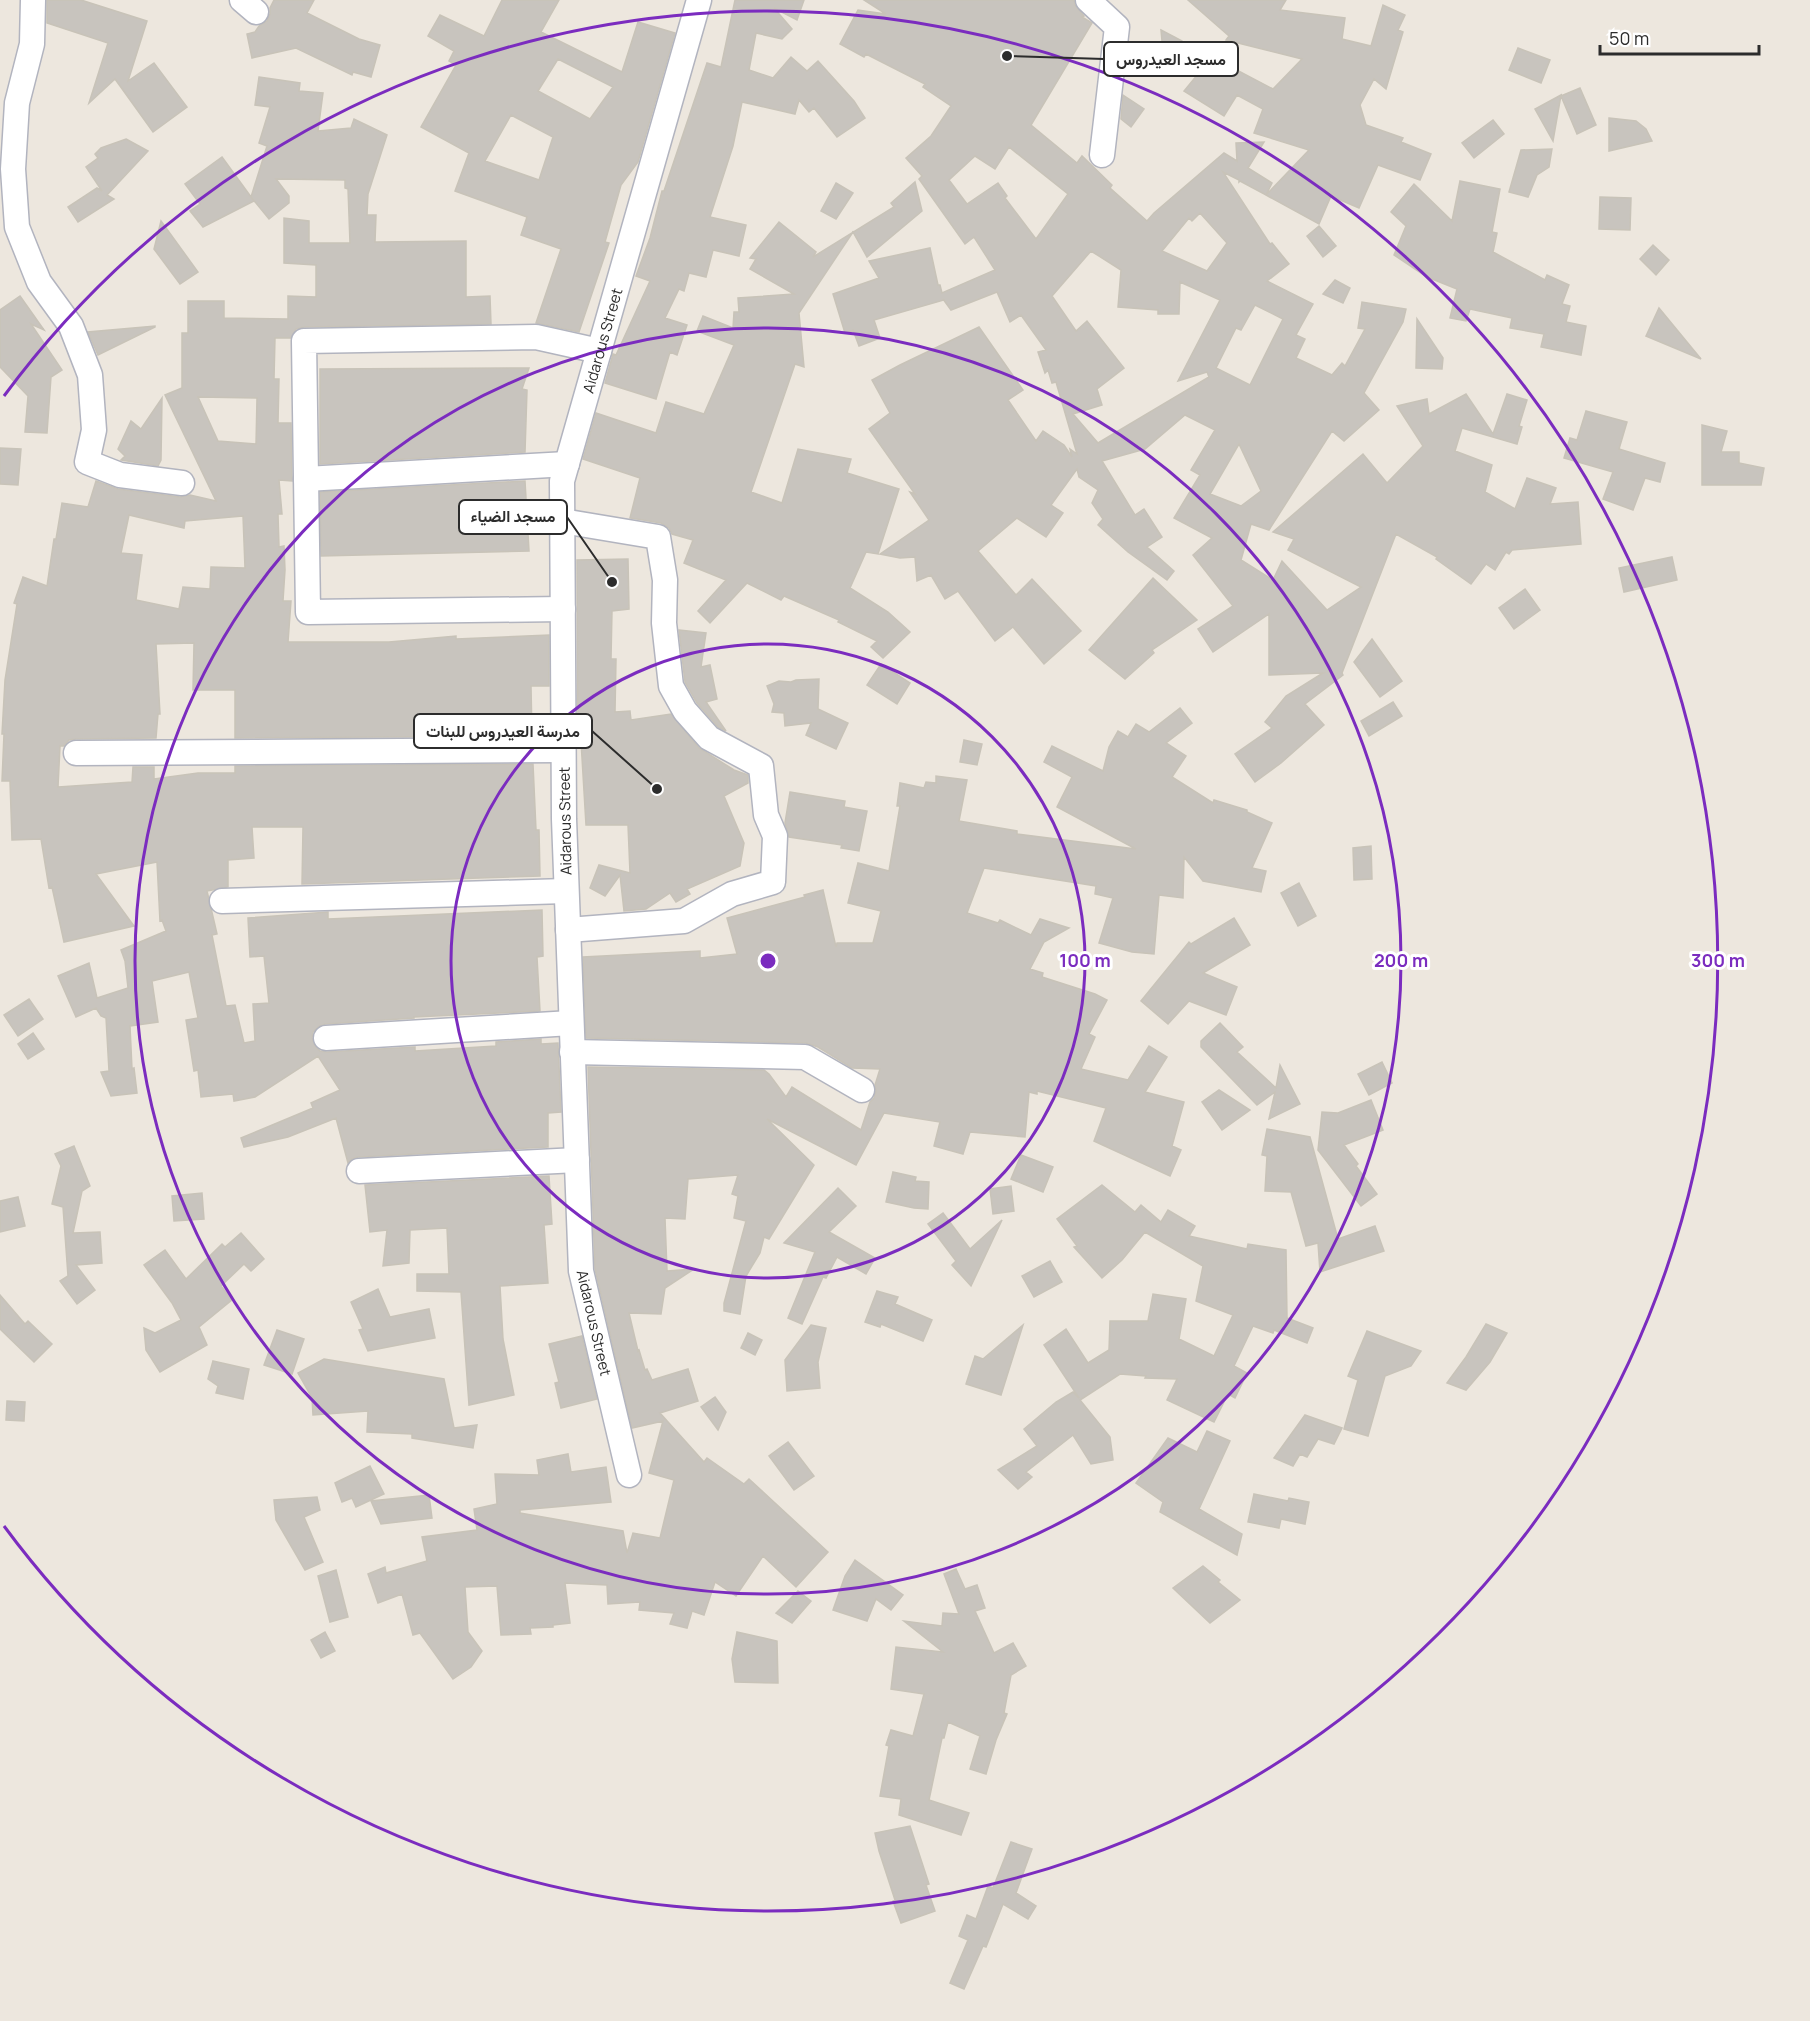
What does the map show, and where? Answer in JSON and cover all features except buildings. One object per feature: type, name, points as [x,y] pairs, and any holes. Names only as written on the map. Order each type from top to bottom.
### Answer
[{"type":"street","points":[[33,0],[32,44],[8,104],[17,227],[39,282],[71,326],[90,375],[94,430],[87,462],[120,476],[182,483]]},
{"type":"street","name":"Aidarous Street","points":[[629,1475],[581,1271],[566,891],[562,481],[699,0]]},
{"type":"street","points":[[1088,0],[1117,27],[1102,155]]},
{"type":"street","points":[[563,609],[308,612],[304,341],[536,337],[599,351]]},
{"type":"street","points":[[306,479],[567,464]]},
{"type":"street","points":[[562,521],[658,537],[665,580],[664,623],[671,686],[685,711],[710,738],[760,766],[766,815],[776,836],[774,882],[732,894],[684,921],[568,930]]},
{"type":"street","points":[[76,753],[563,750]]},
{"type":"street","points":[[222,902],[566,891]]},
{"type":"street","points":[[326,1038],[571,1023]]},
{"type":"street","points":[[572,1052],[805,1057],[862,1089]]},
{"type":"street","points":[[358,1172],[577,1160]]},
{"type":"place","name":"مسجد العيدروس","points":[[1007,56]]},
{"type":"place","name":"مسجد الضياء","points":[[612,582]]},
{"type":"place","name":"مدرسة العيدروس للبنات","points":[[657,789]]}]
